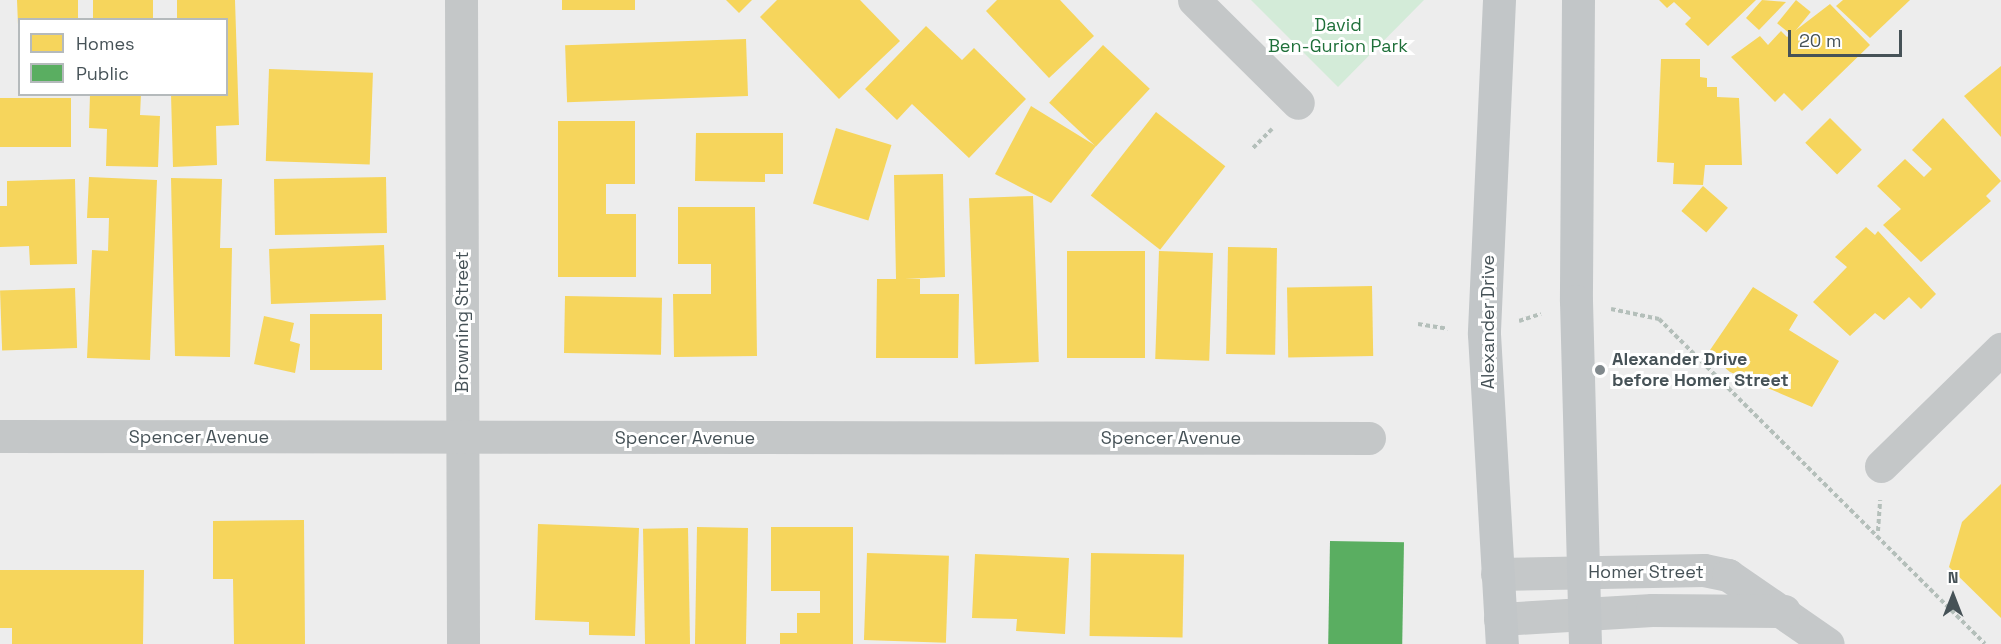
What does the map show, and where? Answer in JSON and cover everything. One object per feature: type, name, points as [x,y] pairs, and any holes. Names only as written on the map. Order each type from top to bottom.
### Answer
[{"type":"main road","name":"Alexander Drive","points":[[1499,0],[1484,334],[1501,631]]},
{"type":"main road","points":[[1578,0],[1576,301],[1580,573],[1584,629]]},
{"type":"street","name":"Browning Street","points":[[461,0],[463,644]]},
{"type":"street","points":[[1194,0],[1298,103]]},
{"type":"street","points":[[1881,466],[2001,349]]},
{"type":"street","name":"Spencer Avenue","points":[[0,436],[1369,438]]},
{"type":"street","name":"Homer Street","points":[[1497,574],[1728,575],[1784,611],[1828,644]]},
{"type":"street","points":[[1501,631],[1584,629],[1784,611]]},
{"type":"path","points":[[1576,301],[1659,319],[1985,644]]},
{"type":"green space","name":"David Ben-Gurion Park","points":[[1251,0],[1424,0],[1338,87]]},
{"type":"building: Homes","points":[[17,0],[78,0],[78,18],[18,18],[18,25]]},
{"type":"building: Homes","points":[[93,0],[153,0],[153,18],[93,18]]},
{"type":"building: Homes","points":[[177,0],[235,0],[239,125],[216,126],[217,165],[173,167],[171,96],[228,96],[228,18],[177,18]]},
{"type":"building: Homes","points":[[562,0],[635,0],[635,10],[562,10]]},
{"type":"building: Homes","points":[[726,0],[752,0],[739,13]]},
{"type":"building: Homes","points":[[777,0],[860,0],[900,41],[839,99],[760,17]]},
{"type":"building: Homes","points":[[997,0],[1060,0],[1094,36],[1049,78],[986,11]]},
{"type":"building: Homes","points":[[1659,0],[1756,0],[1708,46],[1685,24],[1691,18],[1674,2],[1667,8]]},
{"type":"building: Homes","points":[[1762,0],[1786,2],[1759,30],[1746,18]]},
{"type":"building: Homes","points":[[1796,0],[1811,12],[1792,35],[1777,23]]},
{"type":"building: Homes","points":[[1843,0],[1910,0],[1870,38],[1836,6]]},
{"type":"building: Homes","points":[[1830,4],[1870,45],[1802,111],[1784,93],[1775,102],[1731,57],[1760,36],[1768,45],[1781,31],[1787,37]]},
{"type":"building: Homes","points":[[926,26],[962,60],[974,48],[1026,99],[969,158],[912,104],[897,120],[865,89]]},
{"type":"building: Homes","points":[[746,39],[748,96],[567,102],[565,45]]},
{"type":"building: Homes","points":[[1103,45],[1150,89],[1096,146],[1049,103]]},
{"type":"building: Homes","points":[[1661,59],[1700,59],[1700,77],[1707,78],[1707,87],[1717,87],[1717,97],[1739,98],[1742,165],[1705,165],[1703,185],[1673,184],[1674,163],[1657,162]]},
{"type":"building: Homes","points":[[2001,66],[2001,137],[1964,96]]},
{"type":"building: Homes","points":[[269,69],[373,73],[370,165],[266,161]]},
{"type":"building: Homes","points":[[90,96],[141,96],[140,115],[160,116],[158,167],[106,166],[107,129],[89,128]]},
{"type":"building: Homes","points":[[0,98],[71,98],[71,147],[0,147]]},
{"type":"building: Homes","points":[[1031,106],[1096,146],[1051,203],[995,174]]},
{"type":"building: Homes","points":[[1156,112],[1225,166],[1160,250],[1091,196]]},
{"type":"building: Homes","points":[[1830,118],[1862,150],[1837,175],[1805,143]]},
{"type":"building: Homes","points":[[1943,118],[2001,181],[1986,196],[1991,201],[1921,262],[1883,225],[1901,209],[1877,186],[1905,159],[1924,177],[1932,169],[1912,150]]},
{"type":"building: Homes","points":[[558,121],[635,121],[635,184],[606,184],[606,214],[636,214],[636,277],[558,277]]},
{"type":"building: Homes","points":[[836,128],[891,145],[868,221],[813,204]]},
{"type":"building: Homes","points":[[696,133],[783,133],[783,174],[765,174],[765,182],[695,181]]},
{"type":"building: Homes","points":[[943,174],[945,277],[905,279],[920,279],[920,294],[959,294],[958,358],[876,358],[877,279],[896,279],[894,175]]},
{"type":"building: Homes","points":[[89,177],[157,180],[150,360],[87,358],[92,250],[108,251],[109,218],[87,218]]},
{"type":"building: Homes","points":[[386,177],[387,233],[275,235],[274,179]]},
{"type":"building: Homes","points":[[171,178],[222,179],[220,248],[232,248],[230,357],[175,356]]},
{"type":"building: Homes","points":[[75,179],[77,264],[30,265],[29,246],[0,247],[0,206],[7,206],[7,181]]},
{"type":"building: Homes","points":[[1703,186],[1728,208],[1706,233],[1681,211]]},
{"type":"building: Homes","points":[[1033,196],[1039,362],[975,364],[969,198]]},
{"type":"building: Homes","points":[[678,207],[755,207],[757,356],[674,357],[673,294],[711,294],[711,264],[678,264]]},
{"type":"building: Homes","points":[[1866,227],[1875,235],[1878,231],[1936,294],[1921,309],[1909,297],[1884,320],[1875,313],[1850,336],[1813,302],[1847,267],[1835,257]]},
{"type":"building: Homes","points":[[384,245],[386,300],[271,304],[269,249]]},
{"type":"building: Homes","points":[[1228,247],[1277,248],[1275,355],[1226,354]]},
{"type":"building: Homes","points":[[1067,251],[1145,251],[1145,358],[1067,358]]},
{"type":"building: Homes","points":[[1159,251],[1213,253],[1209,361],[1155,359]]},
{"type":"building: Homes","points":[[1372,286],[1373,356],[1288,357],[1287,287]]},
{"type":"building: Homes","points":[[1753,287],[1798,315],[1789,330],[1839,361],[1812,407],[1730,372],[1708,353]]},
{"type":"building: Homes","points":[[75,288],[77,348],[2,351],[0,291]]},
{"type":"building: Homes","points":[[565,296],[662,298],[661,355],[564,353]]},
{"type":"building: Homes","points":[[310,314],[382,314],[382,370],[310,370]]},
{"type":"building: Homes","points":[[264,316],[294,323],[290,341],[300,344],[295,373],[254,364]]},
{"type":"building: Homes","points":[[2001,484],[2001,618],[1949,567],[1962,522]]},
{"type":"building: Homes","points":[[304,520],[305,644],[234,644],[233,579],[213,579],[213,521]]},
{"type":"building: Homes","points":[[538,524],[639,528],[635,636],[589,635],[589,622],[535,620]]},
{"type":"building: Homes","points":[[697,527],[748,528],[746,644],[695,644]]},
{"type":"building: Homes","points":[[771,527],[853,527],[853,644],[780,644],[780,633],[797,633],[797,613],[820,613],[820,591],[771,591]]},
{"type":"building: Homes","points":[[688,528],[690,644],[645,644],[643,529]]},
{"type":"building: Homes","points":[[867,553],[949,556],[946,643],[864,640]]},
{"type":"building: Homes","points":[[1091,553],[1184,555],[1183,638],[1090,636]]},
{"type":"building: Homes","points":[[975,554],[1069,558],[1065,634],[1016,631],[1017,619],[972,618]]},
{"type":"building: Homes","points":[[0,570],[144,570],[143,644],[12,644],[12,628],[0,628]]},
{"type":"building: Public","points":[[1330,541],[1404,542],[1402,644],[1328,644]]},
{"type":"place","name":"Alexander Drive before Homer Street","points":[[1600,370]]}]
